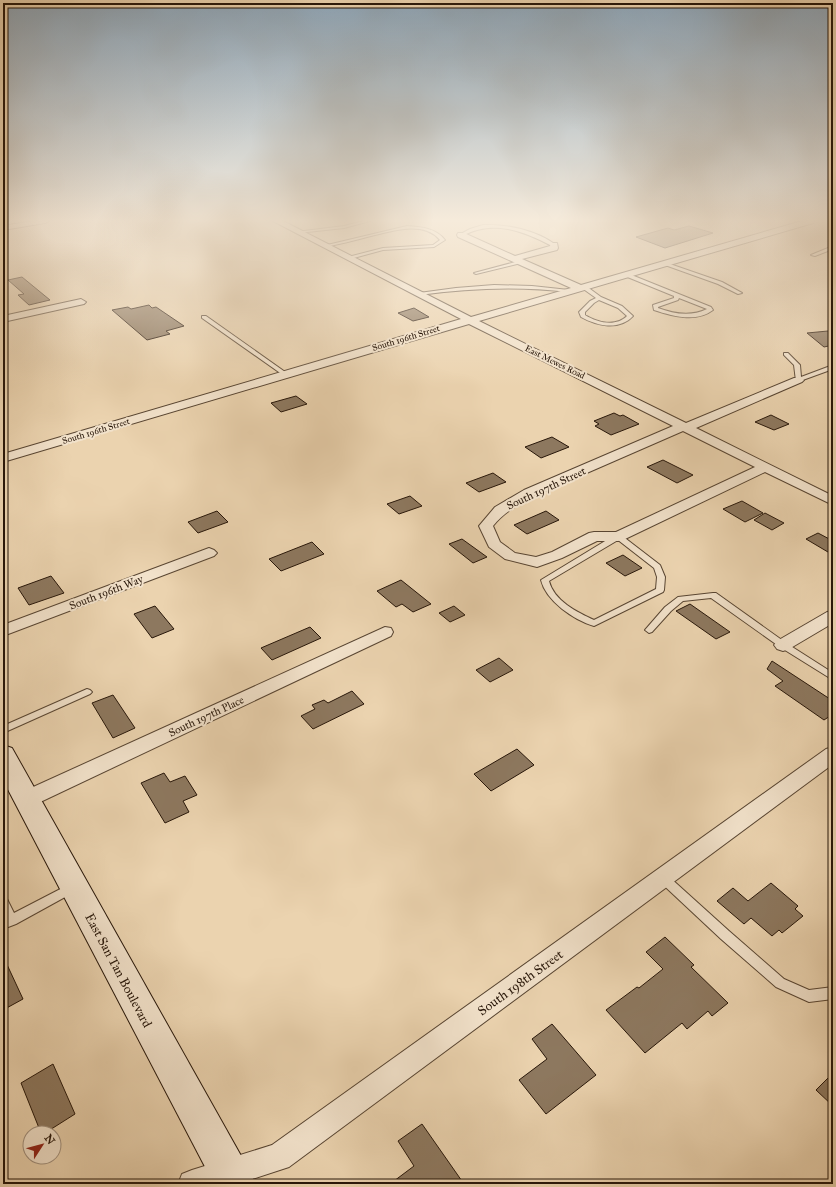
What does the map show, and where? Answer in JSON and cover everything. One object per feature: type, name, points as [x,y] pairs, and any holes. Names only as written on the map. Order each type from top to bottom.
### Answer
[{"type":"street","name":"East Mewes Road","points":[[385,276],[833,501]]},
{"type":"street","points":[[550,276],[577,289]]},
{"type":"street","name":"South 196th Street","points":[[3,458],[285,374],[622,276]]},
{"type":"street","points":[[3,319],[81,302]]},
{"type":"street","name":"South 197th Street","points":[[766,467],[618,537],[594,536],[557,556],[537,562],[510,556],[494,544],[486,526],[493,515],[504,506],[798,380]]},
{"type":"street","name":"South 196th Way","points":[[3,631],[209,553]]},
{"type":"street","points":[[783,645],[833,616]]},
{"type":"street","name":"South 197th Place","points":[[27,799],[385,632]]},
{"type":"street","name":"South 198th Street","points":[[192,1184],[231,1178],[279,1157],[833,754]]},
{"type":"street","name":"East San Tan Boulevard","points":[[3,755],[231,1178]]},
{"type":"lane","points":[[630,276],[677,295],[708,308],[710,310],[701,314],[674,315],[656,309],[655,306],[676,299],[677,295]]},
{"type":"lane","points":[[702,276],[720,283],[740,293]]},
{"type":"lane","points":[[419,294],[454,288],[484,286],[577,289],[599,298],[620,307],[630,316],[622,322],[606,324],[588,320],[583,316],[582,312],[592,302],[599,298]]},
{"type":"lane","points":[[204,317],[285,374]]},
{"type":"lane","points":[[786,354],[797,365],[798,380],[833,367]]},
{"type":"lane","points":[[618,537],[657,567],[661,578],[660,590],[594,623],[575,615],[555,598],[545,587],[545,580],[618,537]]},
{"type":"lane","points":[[649,630],[668,609],[681,599],[713,595],[783,645],[833,677]]},
{"type":"lane","points":[[3,730],[87,692]]},
{"type":"lane","points":[[663,878],[780,983],[810,996],[833,993]]},
{"type":"lane","points":[[3,902],[7,922],[74,887]]},
{"type":"building","points":[[22,277],[50,300],[29,305],[18,295],[24,294],[8,280]]},
{"type":"building","points":[[149,305],[152,308],[156,307],[184,326],[166,331],[170,334],[147,340],[112,310],[128,307],[131,309]]},
{"type":"building","points":[[414,308],[429,317],[413,321],[398,313]]},
{"type":"building","points":[[833,331],[833,345],[824,347],[807,333]]},
{"type":"building","points":[[296,396],[307,404],[281,412],[271,403]]},
{"type":"building","points":[[614,413],[620,416],[623,415],[639,424],[611,435],[595,426],[599,424],[594,421]]},
{"type":"building","points":[[771,415],[789,424],[774,430],[755,422]]},
{"type":"building","points":[[552,437],[569,447],[541,458],[525,447]]},
{"type":"building","points":[[663,460],[693,475],[677,483],[647,467]]},
{"type":"building","points":[[493,473],[506,482],[479,492],[466,483]]},
{"type":"building","points":[[410,496],[422,506],[399,514],[387,504]]},
{"type":"building","points":[[742,501],[763,513],[745,522],[723,509]]},
{"type":"building","points":[[217,511],[228,522],[198,533],[188,522]]},
{"type":"building","points":[[546,511],[559,520],[527,534],[514,525]]},
{"type":"building","points":[[765,513],[784,523],[772,530],[754,520]]},
{"type":"building","points":[[818,533],[833,541],[833,555],[806,539]]},
{"type":"building","points":[[462,539],[487,557],[473,563],[449,544]]},
{"type":"building","points":[[312,542],[324,554],[281,571],[269,559]]},
{"type":"building","points":[[623,555],[642,568],[625,576],[606,563]]},
{"type":"building","points":[[51,576],[64,593],[29,605],[18,588]]},
{"type":"building","points":[[401,580],[431,604],[413,612],[402,604],[396,607],[377,591]]},
{"type":"building","points":[[690,604],[730,632],[716,639],[676,611]]},
{"type":"building","points":[[155,606],[174,629],[152,638],[134,614]]},
{"type":"building","points":[[454,606],[465,615],[450,622],[439,613]]},
{"type":"building","points":[[310,627],[321,638],[272,660],[261,648]]},
{"type":"building","points":[[499,658],[513,670],[490,682],[476,670]]},
{"type":"building","points":[[772,661],[833,701],[833,714],[824,720],[775,686],[783,681],[767,669]]},
{"type":"building","points":[[352,691],[364,704],[313,729],[301,716],[315,709],[312,705],[324,700],[328,703]]},
{"type":"building","points":[[113,695],[135,728],[113,738],[92,703]]},
{"type":"building","points":[[517,749],[534,765],[491,791],[474,774]]},
{"type":"building","points":[[164,773],[170,782],[185,776],[197,795],[183,801],[189,812],[165,823],[141,783]]},
{"type":"building","points":[[771,883],[798,906],[795,909],[803,916],[782,933],[779,930],[772,936],[751,918],[744,924],[717,901],[733,888],[748,901]]},
{"type":"building","points":[[665,937],[694,965],[691,967],[728,1003],[712,1016],[708,1011],[687,1029],[682,1023],[645,1053],[606,1010],[637,987],[639,988],[663,969],[646,952]]},
{"type":"building","points":[[3,956],[23,999],[3,1010]]},
{"type":"building","points":[[552,1024],[596,1075],[546,1114],[519,1080],[547,1059],[532,1039]]},
{"type":"building","points":[[53,1064],[75,1114],[58,1125],[38,1125],[21,1083]]},
{"type":"building","points":[[833,1073],[833,1106],[816,1090]]},
{"type":"building","points":[[422,1124],[464,1184],[390,1184],[414,1166],[398,1141]]}]
